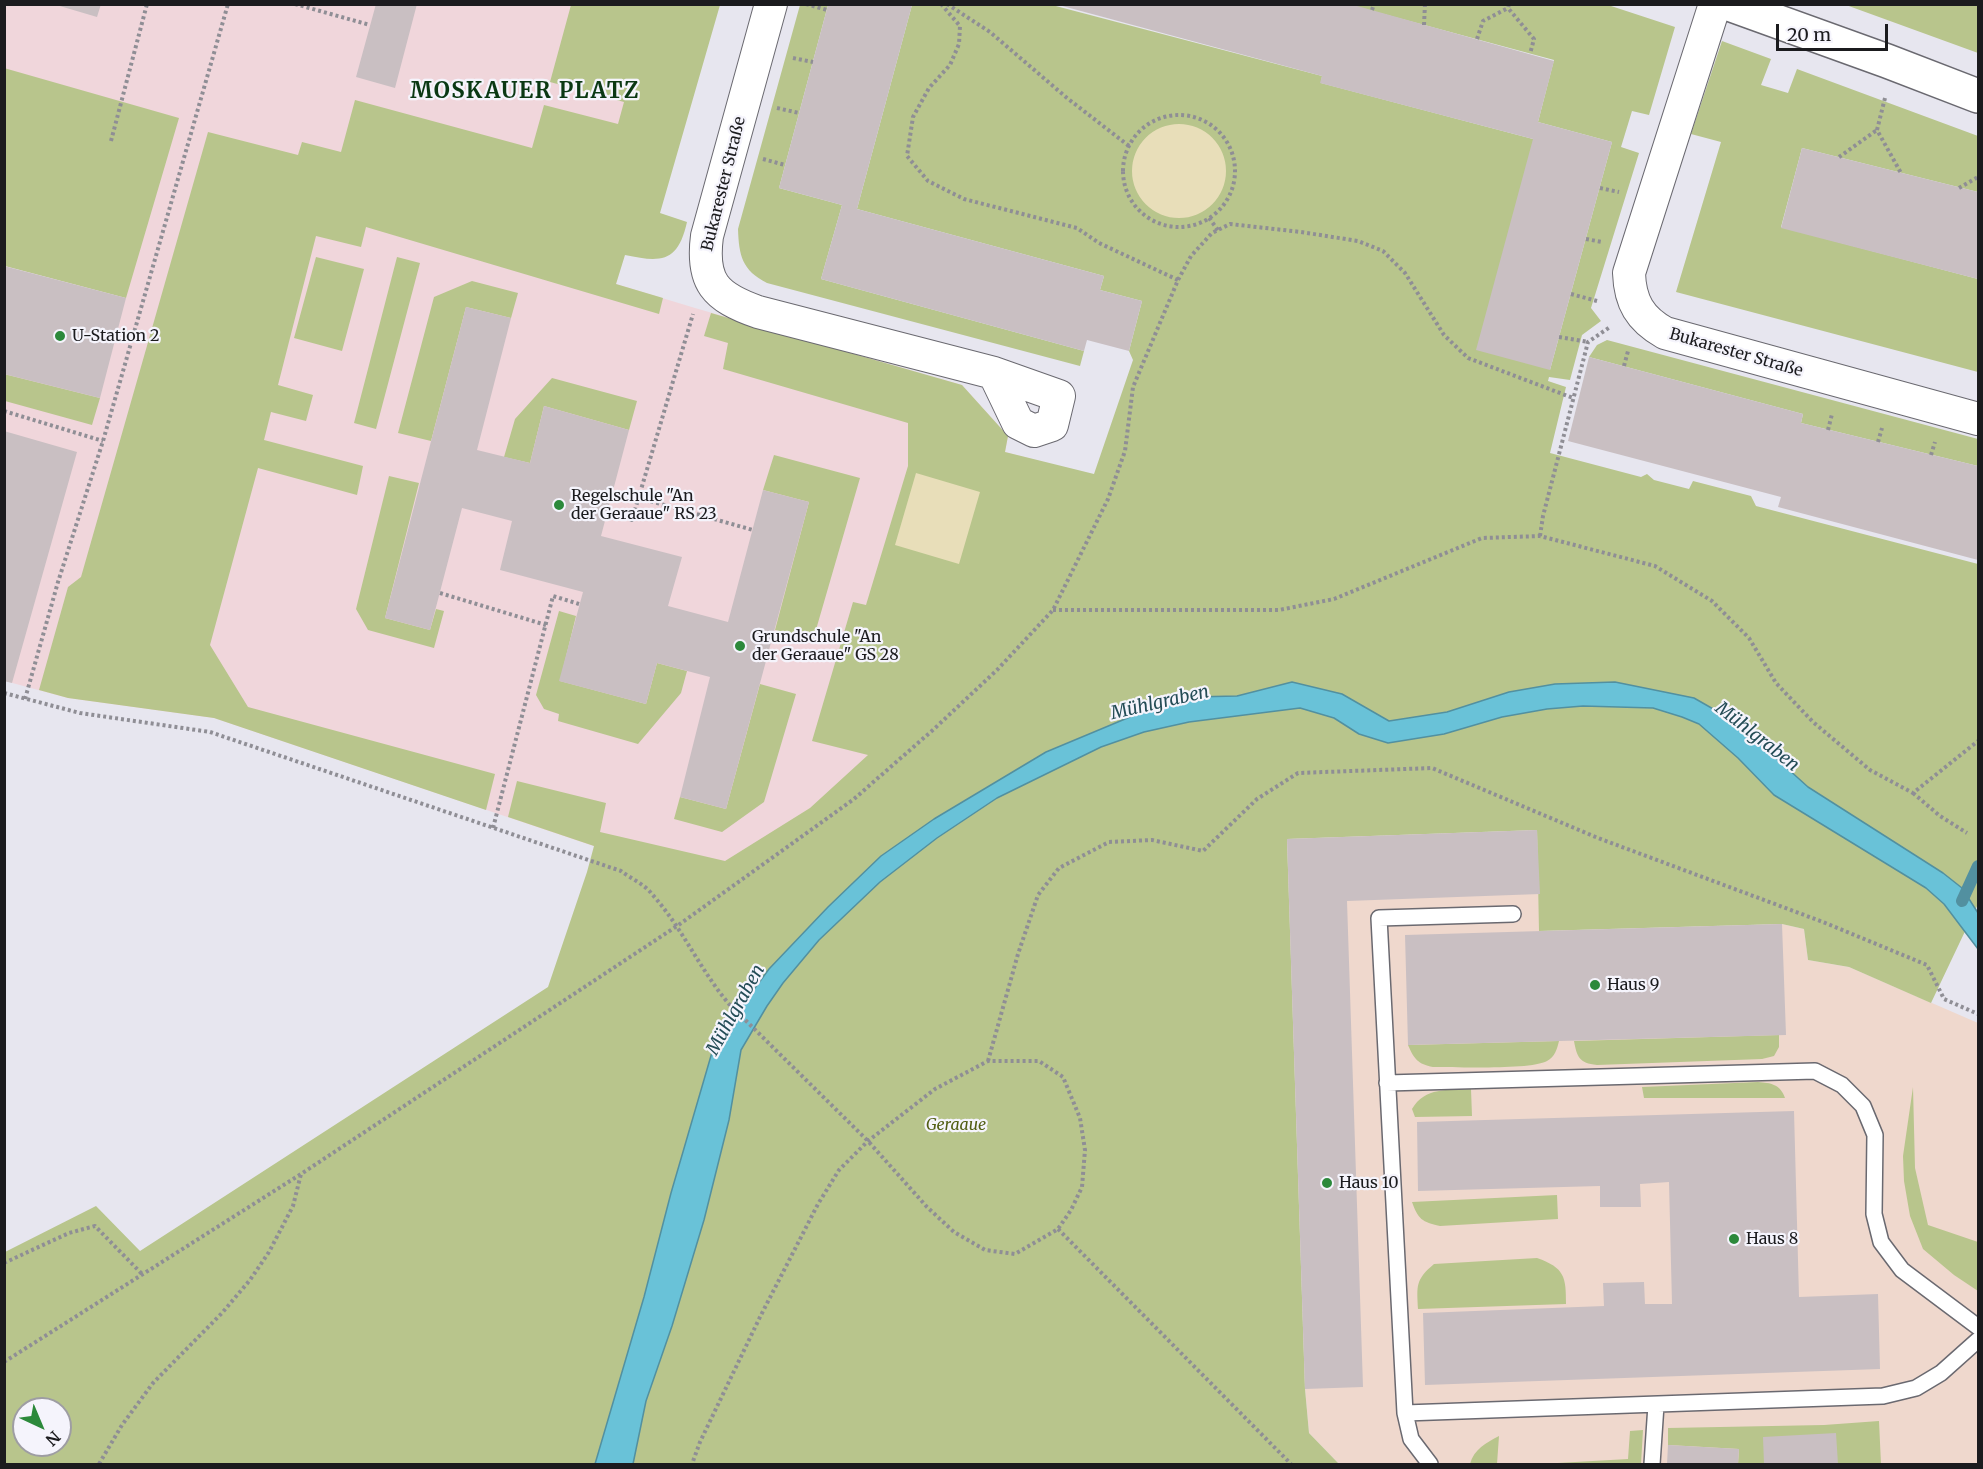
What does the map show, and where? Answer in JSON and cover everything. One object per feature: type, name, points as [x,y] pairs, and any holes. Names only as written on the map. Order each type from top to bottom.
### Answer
[{"type":"street","name":"Bukarester Straße","points":[[771,4],[707,236],[705,257],[707,274],[714,286],[727,298],[742,307],[758,312],[994,373]]},
{"type":"street","name":"Bukarester Straße","points":[[1715,4],[1629,273],[1630,291],[1620,317],[1649,325],[1665,333],[1978,419]]},
{"type":"street","points":[[1729,4],[1771,12],[1978,96]]},
{"type":"lane","points":[[1431,1464],[1411,1439],[1404,1413],[1379,918],[1513,914]]},
{"type":"lane","points":[[1387,1083],[1815,1071],[1842,1084],[1863,1106],[1875,1135],[1874,1214],[1881,1242],[1902,1270],[1978,1327]]},
{"type":"lane","points":[[1404,1413],[1883,1396],[1916,1388],[1941,1373],[1978,1340]]},
{"type":"lane","points":[[1652,1464],[1656,1405]]},
{"type":"path","points":[[111,141],[147,4]]},
{"type":"path","points":[[25,699],[58,582],[103,441],[228,4]]},
{"type":"path","points":[[295,4],[370,25]]},
{"type":"path","points":[[806,4],[827,10]]},
{"type":"path","points":[[941,4],[960,26],[959,44],[950,65],[929,87],[913,117],[907,156],[928,181],[964,199],[1077,228],[1099,243],[1178,280]]},
{"type":"path","points":[[947,4],[990,32],[1067,98],[1129,146]]},
{"type":"path","points":[[1372,10],[1374,4]]},
{"type":"path","points":[[1424,25],[1425,4]]},
{"type":"path","points":[[1477,39],[1483,21],[1509,6],[1534,39],[1530,54]]},
{"type":"path","points":[[1839,157],[1877,130],[1886,94]]},
{"type":"path","points":[[1171,116],[1189,116],[1206,122],[1221,133],[1230,148],[1235,166],[1234,184],[1227,200],[1209,218],[1199,224],[1180,227],[1162,224],[1145,215],[1132,202],[1125,184],[1124,165],[1129,146],[1139,132],[1154,121],[1171,116]]},
{"type":"path","points":[[1877,130],[1901,173]]},
{"type":"path","points":[[1959,188],[1978,177]]},
{"type":"path","points":[[1209,218],[1218,230]]},
{"type":"path","points":[[4,1362],[301,1174],[677,926],[854,799],[934,729],[997,670],[1053,610],[1108,500],[1125,451],[1133,387],[1178,280],[1191,256],[1212,233],[1230,224],[1358,241],[1383,251],[1405,273],[1444,335],[1468,358],[1573,398]]},
{"type":"path","points":[[1571,294],[1603,302]]},
{"type":"path","points":[[607,513],[632,520],[695,308]]},
{"type":"path","points":[[1540,536],[1543,516],[1588,342],[1620,317],[1630,341],[1624,366]]},
{"type":"path","points":[[1559,337],[1588,342]]},
{"type":"path","points":[[4,411],[103,441]]},
{"type":"path","points":[[639,498],[753,530]]},
{"type":"path","points":[[1053,610],[1279,610],[1335,599],[1482,538],[1540,536],[1656,566],[1712,601],[1749,638],[1776,683],[1813,722],[1870,770],[1913,793],[1940,816],[1967,834]]},
{"type":"path","points":[[440,593],[546,625]]},
{"type":"path","points":[[493,828],[553,596],[579,604]]},
{"type":"path","points":[[4,693],[80,713],[210,732],[621,871],[650,891],[677,926],[712,985],[729,1004],[868,1141],[927,1207],[954,1232],[985,1250],[1015,1254],[1058,1229],[1071,1210],[1082,1187],[1085,1150],[1080,1118],[1063,1077],[1039,1061],[988,1061],[935,1089],[868,1141],[839,1170],[818,1204],[760,1317],[700,1442],[692,1464]]},
{"type":"path","points":[[1913,793],[1978,741]]},
{"type":"path","points":[[988,1061],[1018,954],[1038,895],[1059,868],[1109,842],[1152,840],[1203,851],[1257,799],[1298,773],[1432,768],[1598,838],[1823,922],[1927,965],[1944,999],[1978,1014]]},
{"type":"path","points":[[99,1464],[122,1425],[153,1383],[222,1313],[250,1280],[269,1252],[292,1206],[301,1174]]},
{"type":"path","points":[[4,1263],[69,1233],[95,1226],[142,1274]]},
{"type":"path","points":[[1058,1229],[1291,1464]]},
{"type":"shaded area","points":[[5,5],[720,5],[632,229],[616,284],[962,385],[1008,436],[1005,452],[1093,475],[1026,622],[814,815],[697,881],[214,718],[68,698],[5,681],[4,374],[126,298],[5,266]]},
{"type":"shaded area","points":[[1537,830],[1540,931],[1782,924],[1804,929],[1808,960],[1849,967],[1978,1023],[1978,1464],[1339,1464],[1309,1433],[1305,1389],[1287,839]]},
{"type":"green space","points":[[571,5],[720,5],[660,213],[687,222],[683,235],[673,252],[659,259],[625,255],[616,284],[663,298],[659,314],[366,227],[361,247],[316,236],[278,385],[313,395],[306,421],[271,412],[264,440],[363,466],[357,495],[258,468],[210,645],[248,707],[495,774],[486,810],[214,718],[68,698],[39,690],[68,587],[81,577],[208,132],[298,155],[302,142],[341,152],[355,100],[532,148],[544,105],[618,124],[624,102],[550,82]]},
{"type":"green space","points":[[800,5],[828,5],[779,188],[842,205],[821,279],[1084,351],[1080,366],[767,283],[747,267],[739,247],[738,229]]},
{"type":"green space","name":"Geraaue","points":[[912,5],[1052,5],[1322,76],[1321,83],[1533,139],[1550,370],[1612,142],[1538,122],[1554,60],[1350,5],[1608,5],[1675,27],[1649,115],[1632,111],[1621,147],[1639,153],[1591,308],[1601,321],[1582,335],[1570,380],[1549,377],[1548,381],[1566,387],[1550,453],[1641,477],[1647,474],[1654,480],[1689,489],[1693,481],[1751,496],[1756,506],[1978,564],[1978,904],[1931,1003],[1849,967],[1808,960],[1804,929],[1782,924],[1539,931],[1537,830],[1287,839],[1305,1389],[1309,1433],[1339,1464],[5,1464],[5,1252],[96,1206],[140,1251],[548,987],[594,846],[508,817],[517,781],[606,803],[600,832],[725,861],[810,808],[868,755],[812,741],[853,602],[866,605],[908,466],[908,423],[723,369],[728,343],[704,336],[711,313],[962,385],[1008,436],[1005,452],[1094,474],[1133,360],[1129,351],[1142,301],[1100,290],[1104,276],[857,209]]},
{"type":"green space","points":[[1846,5],[1978,5],[1978,53]]},
{"type":"green space","points":[[1722,41],[1771,59],[1761,85],[1788,93],[1797,69],[1978,136],[1978,192],[1802,148],[1781,227],[1978,279],[1978,372],[1676,292],[1721,142],[1691,134]]},
{"type":"green space","points":[[4,68],[179,118],[126,298],[5,266]]},
{"type":"green space","points":[[316,257],[364,269],[342,351],[294,338]]},
{"type":"green space","points":[[397,257],[420,263],[376,429],[354,423]]},
{"type":"green space","points":[[472,281],[518,293],[511,318],[466,307],[431,441],[398,433],[434,297]]},
{"type":"green space","points":[[1607,340],[1978,439],[1978,466],[1801,423],[1803,414],[1589,357],[1597,345]]},
{"type":"green space","points":[[4,374],[100,398],[92,425],[5,401]]},
{"type":"green space","points":[[552,378],[637,401],[629,430],[544,406],[530,463],[504,457],[515,419]]},
{"type":"green space","points":[[774,455],[860,478],[813,640],[775,630],[809,502],[763,490]]},
{"type":"green space","points":[[389,476],[419,483],[385,618],[430,630],[436,609],[444,611],[434,648],[368,630],[356,609]]},
{"type":"green space","points":[[559,611],[576,616],[560,681],[646,704],[657,663],[687,671],[681,693],[638,744],[558,721],[559,714],[544,709],[536,695]]},
{"type":"green space","points":[[760,684],[796,694],[764,802],[722,832],[674,819],[680,797],[726,809]]},
{"type":"green space","points":[[1779,1035],[1779,1047],[1774,1056],[1762,1059],[1597,1065],[1586,1063],[1580,1058],[1574,1041]]},
{"type":"green space","points":[[1559,1041],[1554,1055],[1547,1061],[1526,1066],[1492,1067],[1428,1066],[1417,1060],[1408,1045]]},
{"type":"green space","points":[[1758,1082],[1774,1085],[1785,1098],[1644,1098],[1642,1087]]},
{"type":"green space","points":[[1913,1087],[1915,1168],[1928,1225],[1978,1242],[1978,1291],[1954,1275],[1923,1249],[1910,1216],[1904,1181],[1903,1156]]},
{"type":"green space","points":[[1471,1089],[1472,1116],[1415,1117],[1412,1109],[1417,1102],[1430,1093]]},
{"type":"green space","points":[[1557,1195],[1558,1219],[1440,1226],[1422,1219],[1412,1202]]},
{"type":"green space","points":[[1537,1258],[1553,1266],[1562,1275],[1566,1304],[1418,1309],[1418,1284],[1434,1264]]},
{"type":"green space","points":[[1879,1421],[1881,1464],[1738,1464],[1739,1449],[1668,1445],[1668,1428],[1824,1425]]},
{"type":"green space","points":[[1643,1430],[1641,1464],[1540,1464],[1628,1459],[1630,1431]]},
{"type":"green space","points":[[1499,1436],[1497,1464],[1470,1464],[1478,1450]]},
{"type":"sand","points":[[1179,124],[1197,128],[1212,138],[1222,153],[1226,171],[1222,189],[1212,204],[1197,214],[1179,218],[1161,214],[1146,204],[1136,189],[1132,171],[1136,153],[1146,138],[1161,128]]},
{"type":"sand","points":[[916,473],[980,492],[959,564],[895,545]]},
{"type":"water","points":[[1292,682],[1342,694],[1389,721],[1447,712],[1509,692],[1555,684],[1615,682],[1694,698],[1736,722],[1808,787],[1943,873],[1962,888],[1978,913],[1978,949],[1944,904],[1926,888],[1774,795],[1738,758],[1699,724],[1653,708],[1583,706],[1547,709],[1502,717],[1444,734],[1388,743],[1359,734],[1334,718],[1300,708],[1189,722],[1144,732],[1101,747],[997,798],[937,838],[880,882],[819,940],[783,983],[741,1050],[729,1120],[704,1220],[672,1326],[646,1401],[633,1464],[595,1464],[715,1042],[769,969],[881,856],[934,819],[1046,752],[1149,709],[1192,697],[1237,696]]},
{"type":"building","points":[[53,4],[101,4],[97,17]]},
{"type":"building","points":[[376,4],[417,4],[395,88],[356,77]]},
{"type":"building","points":[[1055,4],[1350,4],[1554,61],[1538,122],[1612,142],[1550,370],[1476,350],[1533,139],[1320,83],[1322,76]]},
{"type":"building","points":[[828,5],[912,5],[857,209],[1104,276],[1100,290],[1142,301],[1129,351],[1087,340],[1084,351],[821,279],[842,205],[779,188]]},
{"type":"building","points":[[1802,148],[1978,192],[1978,279],[1781,228]]},
{"type":"building","name":"U-Station 2","points":[[4,266],[126,298],[100,398],[4,374]]},
{"type":"building","points":[[466,307],[511,318],[477,450],[530,463],[544,406],[629,430],[601,536],[682,557],[668,606],[728,622],[763,490],[809,502],[726,809],[680,797],[710,677],[657,663],[646,704],[559,681],[583,592],[500,570],[512,521],[462,508],[430,630],[385,618]]},
{"type":"building","points":[[1589,357],[1803,414],[1801,423],[1978,466],[1978,560],[1778,507],[1781,497],[1568,441]]},
{"type":"building","points":[[4,431],[77,452],[12,683],[4,681]]},
{"type":"building","name":"Haus 10","points":[[1537,830],[1540,894],[1347,901],[1363,1387],[1305,1389],[1287,839]]},
{"type":"building","name":"Haus 9","points":[[1782,924],[1786,1035],[1408,1045],[1405,935]]},
{"type":"building","points":[[1794,1111],[1799,1297],[1878,1294],[1880,1369],[1425,1385],[1423,1313],[1604,1306],[1603,1283],[1644,1282],[1645,1304],[1672,1304],[1669,1182],[1640,1184],[1641,1207],[1600,1207],[1600,1186],[1418,1191],[1417,1122]]},
{"type":"building","points":[[1836,1433],[1838,1464],[1764,1464],[1763,1437]]},
{"type":"building","points":[[1668,1445],[1739,1449],[1738,1464],[1667,1464]]},
{"type":"waterway","points":[[1962,901],[1978,866]]},
{"type":"place","name":"U-Station 2","points":[[60,336]]},
{"type":"place","name":"Regelschule \"An der Geraaue\" RS 23","points":[[559,505]]},
{"type":"place","name":"Grundschule \"An der Geraaue\" GS 28","points":[[740,646]]},
{"type":"place","name":"Haus 9","points":[[1595,985]]},
{"type":"place","name":"Haus 10","points":[[1327,1183]]},
{"type":"place","name":"Haus 8","points":[[1734,1239]]},
{"type":"district","name":"MOSKAUER PLATZ","points":[[525,92]]},
{"type":"water label","name":"Mühlgraben","points":[[1160,703]]},
{"type":"water label","name":"Mühlgraben","points":[[1757,737]]},
{"type":"water label","name":"Mühlgraben","points":[[736,1010]]}]
